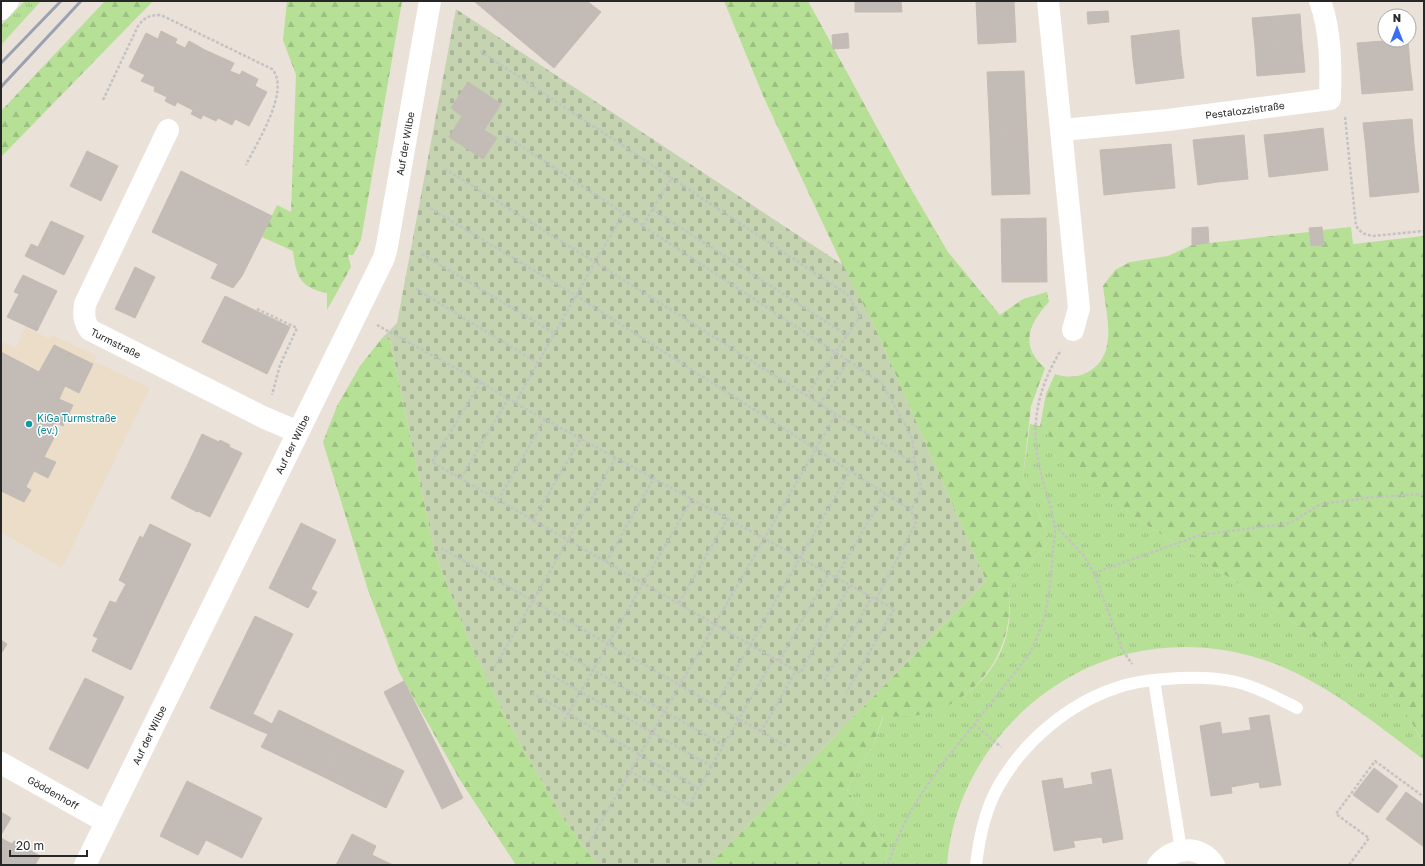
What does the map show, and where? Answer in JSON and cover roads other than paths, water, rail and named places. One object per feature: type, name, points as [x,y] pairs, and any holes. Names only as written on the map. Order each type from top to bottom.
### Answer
[{"type":"street","points":[[1,9],[8,1]]},
{"type":"street","name":"Auf der Wilbe","points":[[85,865],[384,258],[430,1]]},
{"type":"street","points":[[1048,1],[1079,308],[1073,330]]},
{"type":"street","name":"Pestalozzistraße","points":[[1062,130],[1168,120],[1330,99],[1331,73],[1324,12],[1320,1]]},
{"type":"street","name":"Turmstraße","points":[[168,130],[85,304],[84,318],[86,324],[90,330],[265,418],[298,432]]},
{"type":"street","name":"Göddenhoff","points":[[1,763],[106,822]]},
{"type":"street","points":[[1158,865],[1164,858],[1181,850],[1198,852],[1206,856],[1214,865]]},
{"type":"lane","points":[[976,865],[978,846],[986,816],[998,787],[1036,738],[1059,718],[1096,695],[1117,687],[1141,682],[1196,677],[1235,682],[1271,695],[1297,708]]},
{"type":"lane","points":[[1154,680],[1181,850]]},
{"type":"railway","points":[[1,63],[61,1]]},
{"type":"railway","points":[[1,87],[81,1]]},
{"type":"place","name":"KiGa Turmstraße (ev.)","points":[[29,424]]}]
